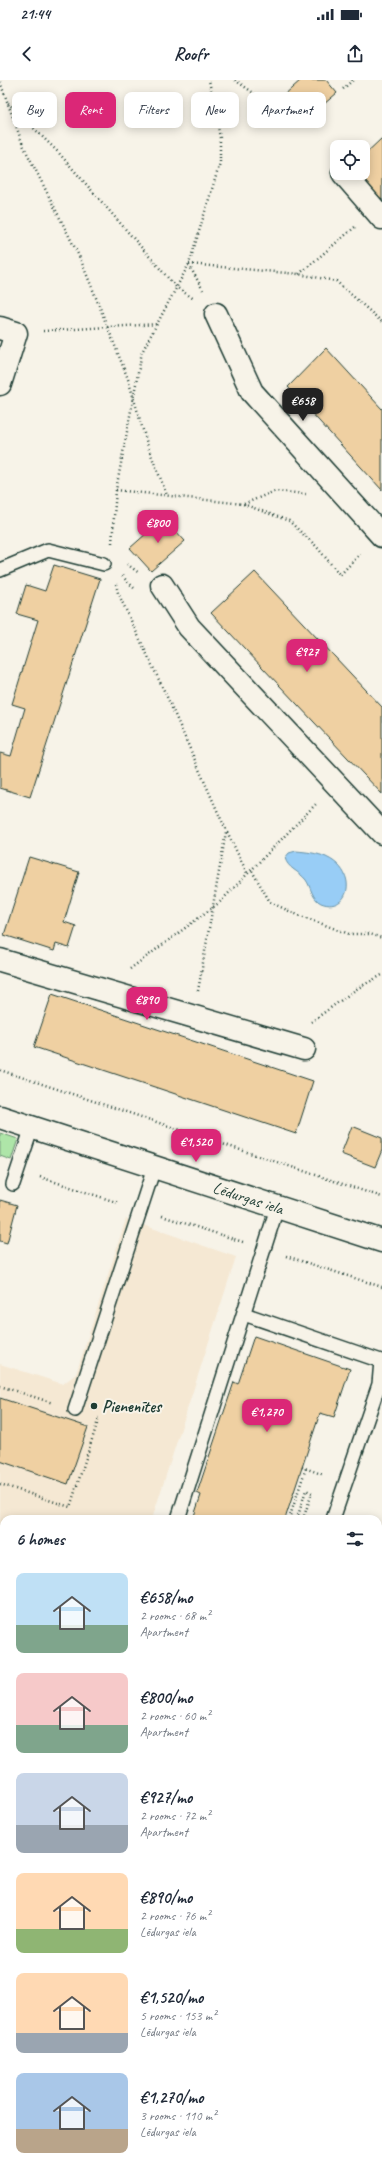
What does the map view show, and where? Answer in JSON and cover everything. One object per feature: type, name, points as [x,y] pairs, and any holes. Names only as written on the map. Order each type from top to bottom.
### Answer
[{"type":"street","points":[[349,180],[379,214]]},
{"type":"street","points":[[216,314],[252,392],[381,535]]},
{"type":"street","points":[[0,384],[8,331]]},
{"type":"street","points":[[162,584],[189,627],[382,833]]},
{"type":"street","points":[[0,960],[299,1048]]},
{"type":"street","name":"Lēdurgas iela","points":[[0,1117],[382,1241]]},
{"type":"lane","points":[[0,570],[48,550],[104,564]]},
{"type":"lane","points":[[13,1184],[32,1127]]},
{"type":"lane","points":[[75,1410],[139,1209],[154,1168]]},
{"type":"lane","points":[[179,1515],[277,1208]]},
{"type":"lane","points":[[244,1314],[382,1359],[379,1384],[334,1515]]},
{"type":"path","points":[[111,551],[116,490],[142,352],[189,264],[220,163],[220,138],[209,80]]},
{"type":"path","points":[[235,80],[252,92]]},
{"type":"path","points":[[343,89],[353,80]]},
{"type":"path","points":[[0,82],[23,145],[79,256],[108,326],[128,380],[148,447],[167,495]]},
{"type":"path","points":[[7,102],[58,152],[176,288],[216,314]]},
{"type":"path","points":[[298,274],[379,214]]},
{"type":"path","points":[[189,264],[298,274],[336,281],[382,322]]},
{"type":"path","points":[[8,331],[158,324]]},
{"type":"path","points":[[116,490],[243,504],[289,521],[316,546],[340,574],[381,535]]},
{"type":"path","points":[[243,504],[275,491],[347,497]]},
{"type":"path","points":[[123,561],[148,580],[162,584]]},
{"type":"path","points":[[114,577],[118,593],[168,699],[226,832],[248,875]]},
{"type":"path","points":[[100,989],[211,909],[252,871],[308,813],[335,782]]},
{"type":"path","points":[[194,1016],[211,909],[226,832]]},
{"type":"path","points":[[252,871],[270,902],[293,913],[349,934],[370,934],[382,938]]},
{"type":"path","points":[[299,1048],[314,1018],[358,988],[382,975]]},
{"type":"path","points":[[0,1070],[382,1197]]},
{"type":"path","points":[[18,1170],[382,1287]]},
{"type":"path","points":[[0,1386],[99,1418],[70,1507],[0,1484]]},
{"type":"path","points":[[290,1515],[304,1468],[318,1473]]},
{"type":"path","points":[[298,1515],[306,1490],[312,1493],[304,1515]]},
{"type":"shaded area","name":"Pienenītes","points":[[126,1219],[236,1257],[153,1515],[0,1515],[0,1364],[63,1384],[76,1374]]},
{"type":"green space","points":[[0,1133],[18,1139],[11,1160],[0,1156]]},
{"type":"water","points":[[296,851],[308,852],[326,857],[337,864],[344,872],[347,881],[347,890],[344,897],[338,903],[330,905],[318,901],[306,880],[286,862],[285,858],[289,853]]},
{"type":"building","points":[[301,80],[326,80],[337,93],[326,102],[326,92],[288,92]]},
{"type":"building","points":[[382,138],[382,200],[363,180],[370,180],[370,149]]},
{"type":"building","points":[[326,348],[382,409],[382,490],[288,387]]},
{"type":"building","points":[[164,518],[185,541],[151,571],[130,548]]},
{"type":"building","points":[[54,565],[100,579],[30,797],[0,788],[0,753],[11,756],[25,708],[12,704],[38,620],[17,614],[26,585],[45,591]]},
{"type":"building","points":[[255,572],[382,707],[382,794],[211,613]]},
{"type":"building","points":[[29,857],[79,872],[64,922],[76,926],[69,948],[56,944],[54,951],[4,935]]},
{"type":"building","points":[[52,994],[313,1081],[296,1134],[34,1047]]},
{"type":"building","points":[[352,1126],[382,1138],[382,1150],[375,1167],[341,1154]]},
{"type":"building","points":[[0,1200],[17,1205],[7,1243],[0,1241]]},
{"type":"building","points":[[254,1336],[350,1369],[334,1417],[320,1413],[286,1515],[194,1515],[201,1495],[197,1493],[234,1382],[238,1384]]},
{"type":"building","points":[[0,1398],[88,1427],[68,1484],[0,1461]]},
{"type":"place","name":"Pienenītes","points":[[94,1406]]}]
